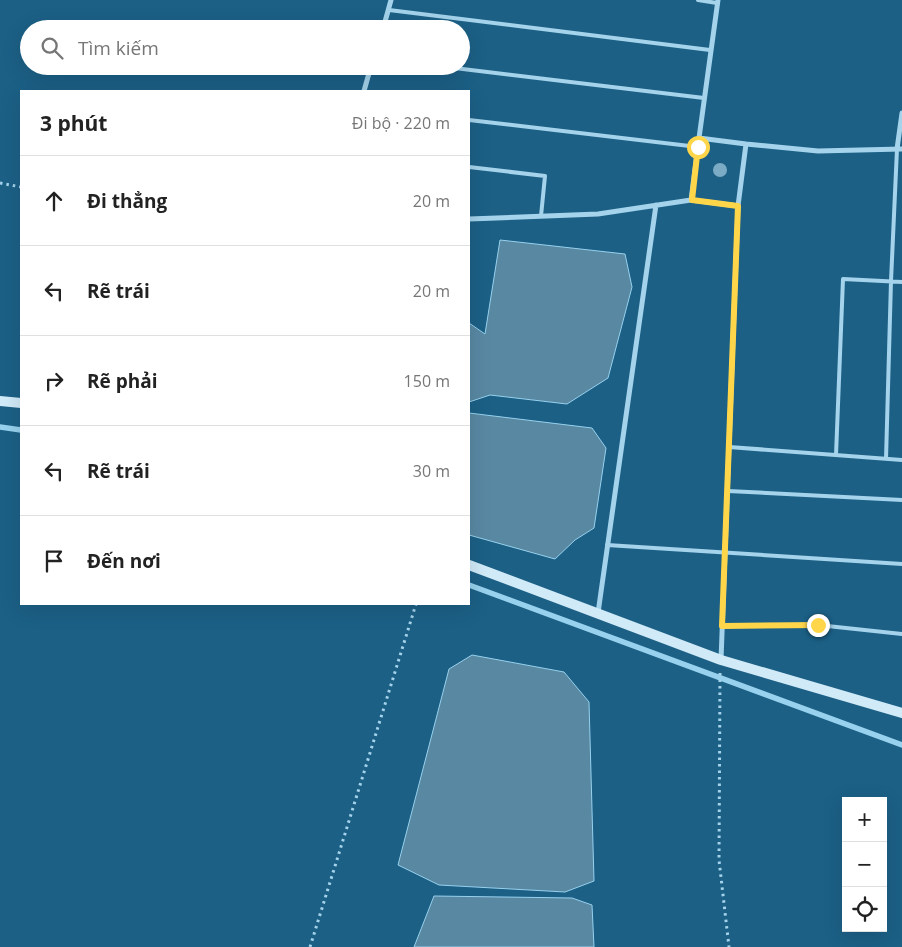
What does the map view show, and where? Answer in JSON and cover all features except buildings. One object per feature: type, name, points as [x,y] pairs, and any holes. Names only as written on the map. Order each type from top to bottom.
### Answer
[{"type":"main road","points":[[0,401],[20,403]]},
{"type":"main road","points":[[470,565],[721,660],[902,713]]},
{"type":"street","points":[[385,20],[392,0]]},
{"type":"street","points":[[692,200],[717,1]]},
{"type":"street","points":[[364,90],[368,75]]},
{"type":"street","points":[[699,138],[818,151],[900,149],[902,113]]},
{"type":"street","points":[[721,660],[738,206],[746,144]]},
{"type":"street","points":[[470,219],[598,214],[692,200],[738,206]]},
{"type":"street","points":[[598,613],[656,205]]},
{"type":"lane","points":[[698,0],[717,1]]},
{"type":"lane","points":[[388,10],[468,20]]},
{"type":"lane","points":[[470,20],[710,50]]},
{"type":"lane","points":[[470,70],[704,98]]},
{"type":"lane","points":[[470,120],[698,147]]},
{"type":"lane","points":[[886,459],[891,281],[900,149]]},
{"type":"lane","points":[[470,167],[545,176],[541,216]]},
{"type":"lane","points":[[836,455],[843,279],[902,282]]},
{"type":"lane","points":[[729,447],[902,460]]},
{"type":"lane","points":[[728,491],[902,500]]},
{"type":"lane","points":[[608,545],[902,564]]},
{"type":"lane","points":[[722,626],[818,625],[902,634]]},
{"type":"path","points":[[0,183],[20,187]]},
{"type":"path","points":[[310,947],[416,605]]},
{"type":"path","points":[[721,660],[719,860],[730,947]]},
{"type":"water","points":[[500,240],[625,254],[632,287],[608,378],[567,404],[490,395],[470,402],[470,324],[485,334]]},
{"type":"water","points":[[470,413],[592,428],[606,448],[594,528],[575,540],[555,559],[470,535]]},
{"type":"water","points":[[472,655],[564,672],[589,702],[594,881],[565,892],[439,885],[398,865],[449,669]]},
{"type":"water","points":[[434,896],[572,898],[592,905],[594,947],[414,947]]},
{"type":"waterway","points":[[0,427],[20,430]]},
{"type":"waterway","points":[[470,585],[902,745]]},
{"type":"route","points":[[698,147],[692,200],[738,206],[722,626],[818,625]]}]
